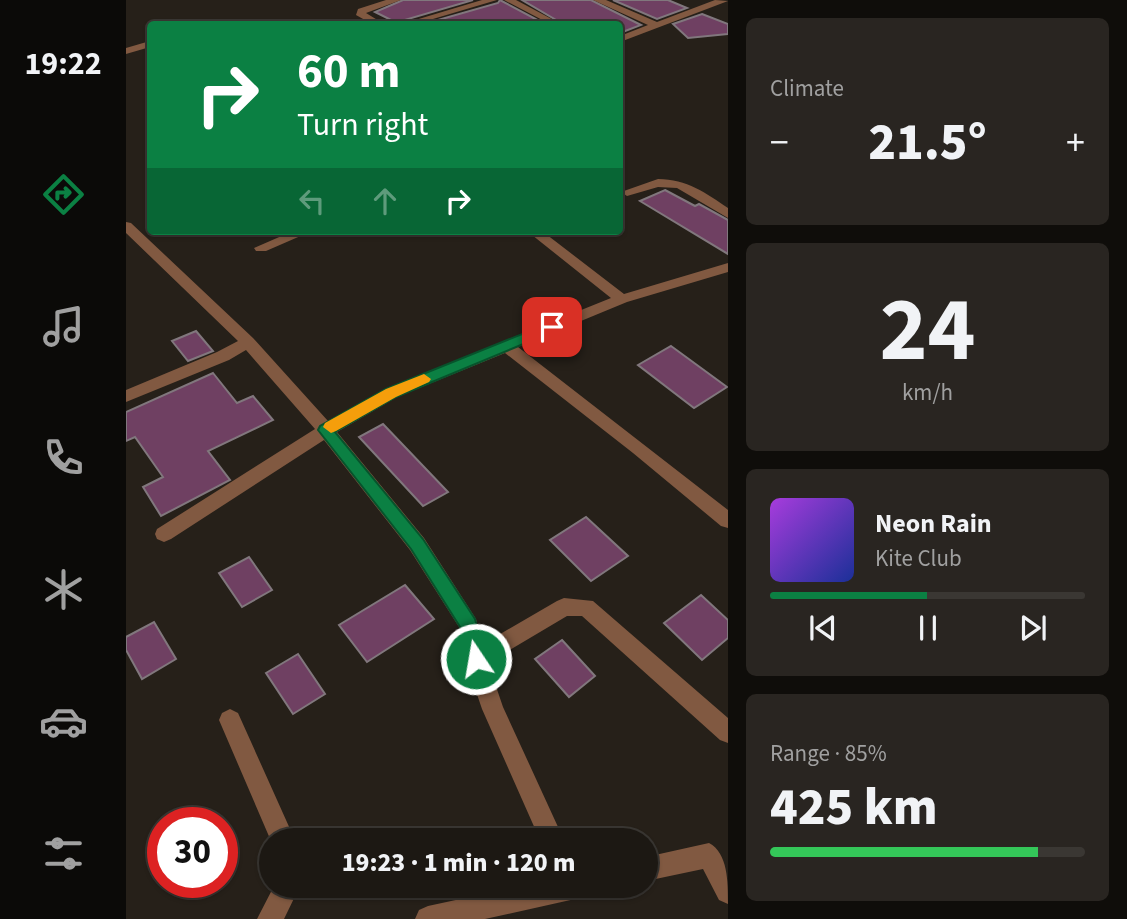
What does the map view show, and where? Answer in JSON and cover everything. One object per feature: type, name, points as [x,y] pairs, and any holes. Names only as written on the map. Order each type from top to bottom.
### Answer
[{"type":"street","points":[[373,21],[361,15],[361,11],[396,0]]},
{"type":"street","points":[[418,21],[492,0]]},
{"type":"street","points":[[509,0],[550,21]]},
{"type":"street","points":[[598,0],[658,26]]},
{"type":"street","points":[[688,0],[709,8]]},
{"type":"street","points":[[623,38],[709,8],[724,0]]},
{"type":"street","points":[[449,13],[460,19]]},
{"type":"street","points":[[126,51],[147,45]]},
{"type":"street","points":[[627,192],[651,182],[669,181],[688,188],[728,214]]},
{"type":"street","points":[[126,226],[248,342],[326,430],[417,544],[469,625],[476,659],[494,709],[547,828]]},
{"type":"street","points":[[261,248],[295,235]]},
{"type":"street","points":[[539,235],[622,299]]},
{"type":"street","points":[[126,246],[140,239]]},
{"type":"street","points":[[164,534],[326,430],[391,393],[622,299],[728,267]]},
{"type":"street","points":[[126,396],[248,342]]},
{"type":"street","points":[[505,345],[582,403],[728,521]]},
{"type":"street","points":[[476,659],[564,607],[586,607],[728,732]]},
{"type":"street","points":[[230,720],[278,828]]},
{"type":"street","points":[[658,866],[709,855],[728,891]]},
{"type":"street","points":[[270,919],[280,898]]},
{"type":"street","points":[[428,919],[520,898]]},
{"type":"building","points":[[403,0],[473,0],[401,21],[393,21],[375,12]]},
{"type":"building","points":[[500,0],[539,21],[435,21],[498,3]]},
{"type":"building","points":[[522,0],[591,0],[641,25],[623,32],[623,21],[558,21]]},
{"type":"building","points":[[613,0],[668,0],[687,8],[657,19]]},
{"type":"building","points":[[702,14],[728,24],[728,34],[688,38],[673,24]]},
{"type":"building","points":[[665,190],[728,220],[728,254],[640,201]]},
{"type":"building","points":[[196,331],[213,351],[188,361],[172,341]]},
{"type":"building","points":[[671,346],[727,387],[694,408],[638,365]]},
{"type":"building","points":[[213,373],[237,403],[253,396],[273,420],[208,451],[230,480],[161,516],[143,487],[163,477],[135,437],[126,441],[126,412]]},
{"type":"building","points":[[383,424],[448,492],[423,506],[359,437]]},
{"type":"building","points":[[586,517],[628,556],[591,581],[550,540]]},
{"type":"building","points":[[249,557],[272,590],[242,607],[219,573]]},
{"type":"building","points":[[405,585],[434,619],[367,662],[339,625]]},
{"type":"building","points":[[701,595],[728,620],[728,638],[702,660],[664,623]]},
{"type":"building","points":[[154,622],[176,659],[142,679],[126,650],[126,637]]},
{"type":"building","points":[[562,640],[595,676],[569,697],[535,659]]},
{"type":"building","points":[[298,654],[325,694],[293,714],[266,673]]},
{"type":"slow traffic","points":[[331,427],[391,393],[424,379]]},
{"type":"route","points":[[476,659],[469,625],[417,544],[326,430],[391,393],[552,327]]}]
